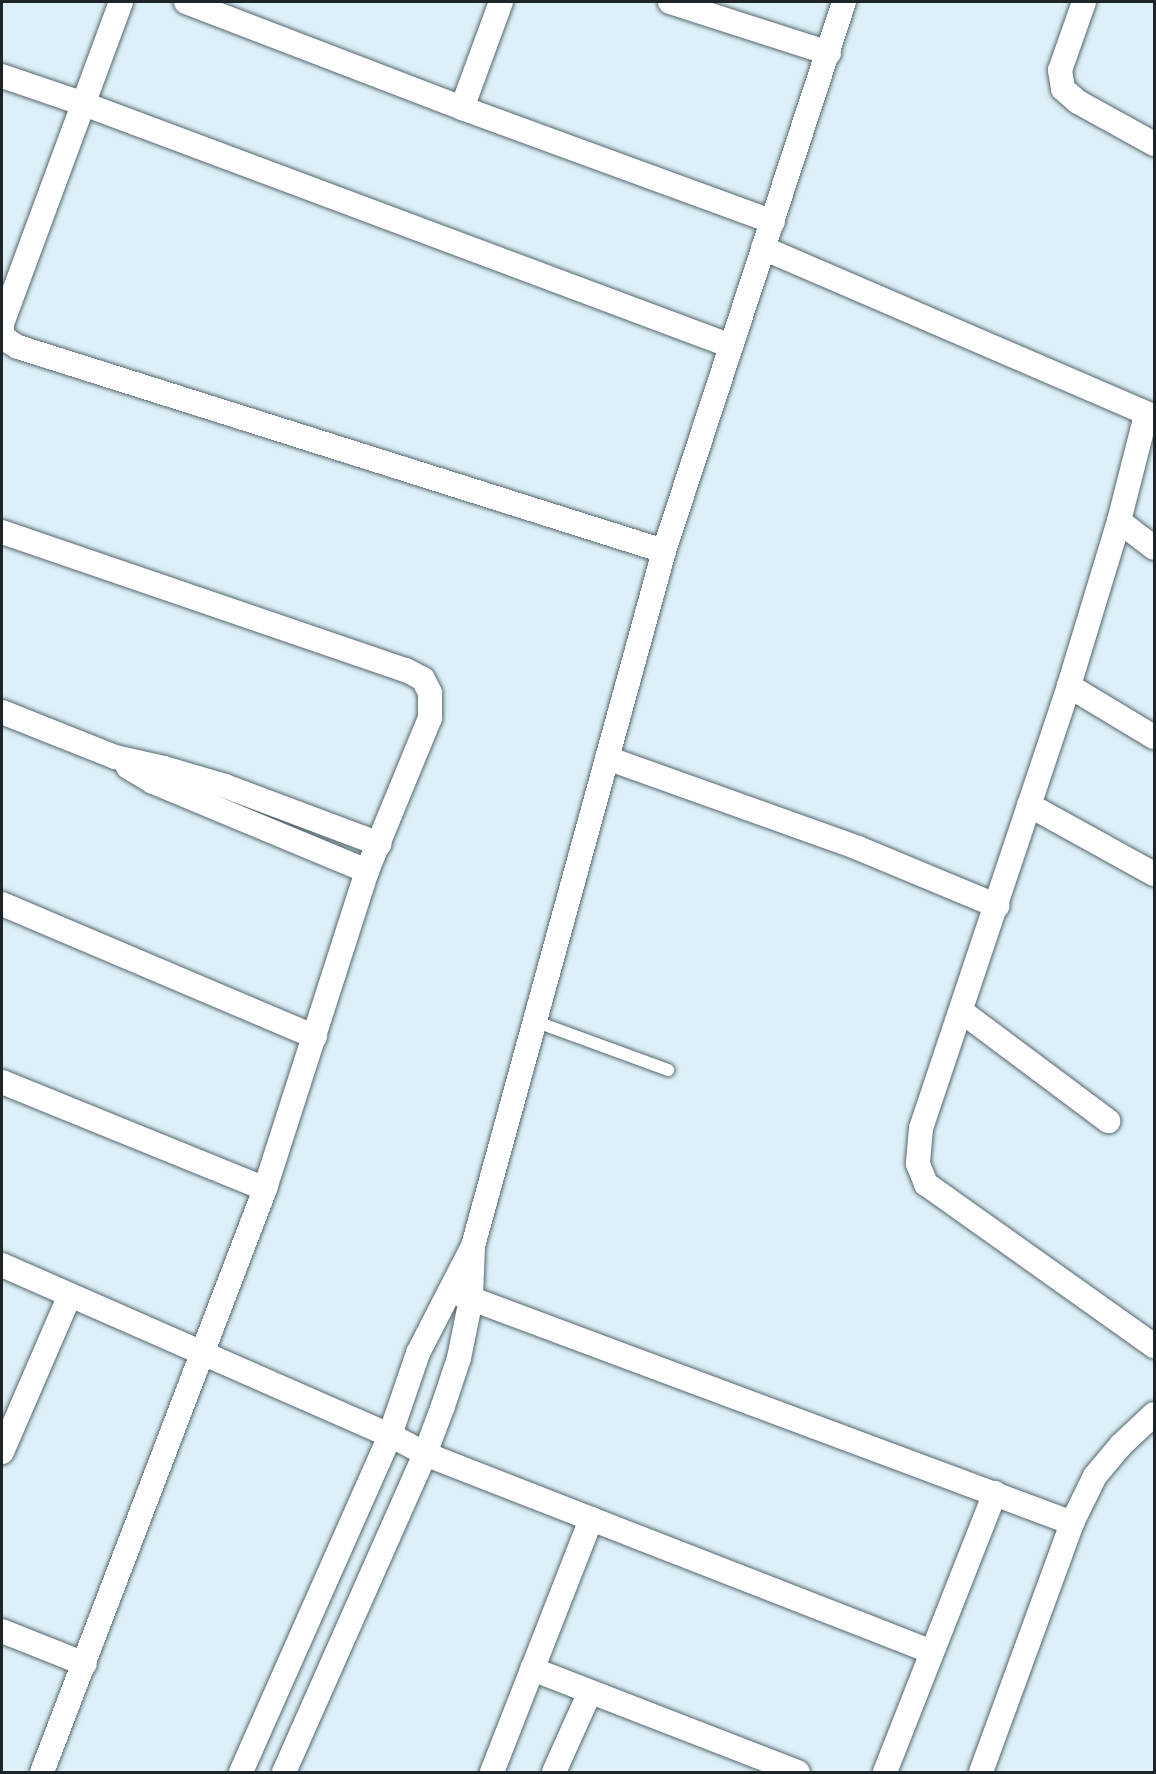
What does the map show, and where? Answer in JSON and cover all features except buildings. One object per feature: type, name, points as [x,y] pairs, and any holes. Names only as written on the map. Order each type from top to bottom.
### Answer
[{"type":"street","points":[[121,2],[2,324],[2,334],[8,341],[664,551]]},
{"type":"street","points":[[186,2],[462,108],[773,222]]},
{"type":"street","points":[[462,108],[501,2]]},
{"type":"street","points":[[670,2],[829,53]]},
{"type":"street","points":[[284,1773],[424,1454],[459,1358],[471,1299],[473,1246],[664,551],[844,2]]},
{"type":"street","points":[[1084,2],[1060,70],[1063,89],[1078,102],[1155,144]]},
{"type":"street","points":[[2,76],[84,104],[731,346]]},
{"type":"street","points":[[763,248],[1150,416],[1069,686],[921,1128],[918,1164],[926,1184],[1155,1346]]},
{"type":"street","points":[[1119,521],[1155,548]]},
{"type":"street","points":[[2,532],[406,670],[423,679],[430,693],[430,718],[367,871],[265,1190],[201,1352],[42,1773]]},
{"type":"street","points":[[1069,686],[1155,737]]},
{"type":"street","points":[[2,712],[114,758],[153,782],[367,871]]},
{"type":"street","points":[[114,758],[164,768],[225,786],[379,844]]},
{"type":"street","points":[[607,758],[858,848],[996,906]]},
{"type":"street","points":[[1029,805],[1155,874]]},
{"type":"street","points":[[2,904],[315,1037]]},
{"type":"street","points":[[961,1011],[1108,1120]]},
{"type":"street","points":[[2,1082],[265,1190]]},
{"type":"street","points":[[241,1773],[390,1436],[418,1353],[448,1290],[473,1246]]},
{"type":"street","points":[[2,1265],[390,1436],[424,1454],[932,1652]]},
{"type":"street","points":[[448,1290],[995,1492],[1072,1523]]},
{"type":"street","points":[[2,1452],[70,1296]]},
{"type":"street","points":[[981,1773],[1072,1523],[1095,1476],[1121,1445],[1155,1414]]},
{"type":"street","points":[[885,1773],[995,1492]]},
{"type":"street","points":[[492,1773],[591,1519]]},
{"type":"street","points":[[2,1631],[85,1664]]},
{"type":"street","points":[[532,1669],[798,1773]]},
{"type":"street","points":[[554,1773],[590,1692]]},
{"type":"lane","points":[[534,1022],[668,1070]]}]
